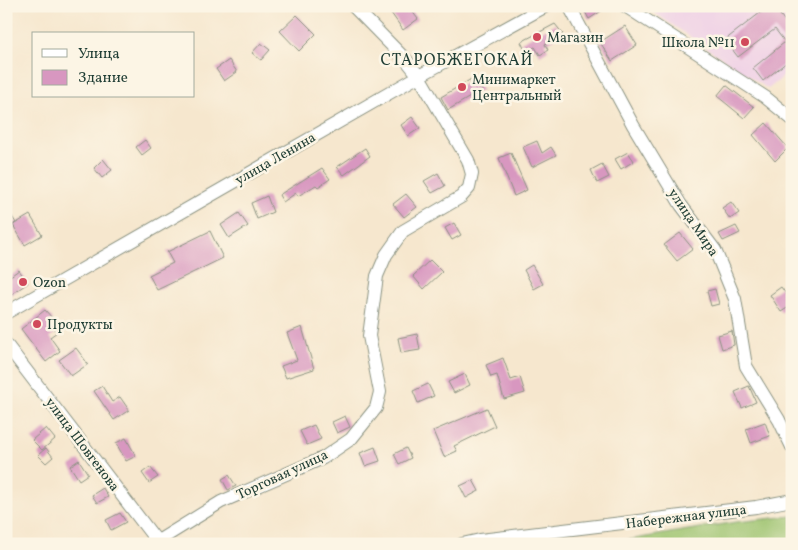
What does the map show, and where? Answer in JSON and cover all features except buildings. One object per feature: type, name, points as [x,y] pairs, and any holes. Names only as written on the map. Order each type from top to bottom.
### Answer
[{"type":"street","points":[[353,6],[407,61],[419,76]]},
{"type":"street","name":"улица Ленина","points":[[6,313],[531,10],[546,6]]},
{"type":"street","name":"улица Мира","points":[[569,6],[643,142],[681,206],[715,250],[735,299],[746,366],[791,443]]},
{"type":"street","points":[[625,6],[765,97],[792,119]]},
{"type":"street","name":"Торговая улица","points":[[158,542],[222,502],[323,458],[351,439],[376,408],[380,392],[370,336],[377,276],[386,255],[403,231],[461,197],[469,188],[472,174],[468,160],[419,76]]},
{"type":"street","name":"улица Шовгенова","points":[[6,344],[158,542]]},
{"type":"street","name":"Набережная улица","points":[[462,544],[480,540],[756,507],[792,500]]},
{"type":"shaded area","name":"Школа №11","points":[[644,6],[787,6],[792,13],[792,70],[768,89]]},
{"type":"green space","points":[[792,516],[792,544],[604,544],[736,522]]},
{"type":"place","name":"Магазин","points":[[537,37]]},
{"type":"place","name":"Школа №11","points":[[745,42]]},
{"type":"place","name":"Минимаркет Центральный","points":[[462,87]]},
{"type":"place","name":"Ozon","points":[[23,282]]},
{"type":"place","name":"Продукты","points":[[37,324]]},
{"type":"district","name":"СТАРОБЖЕГОКАЙ","points":[[457,59]]}]
